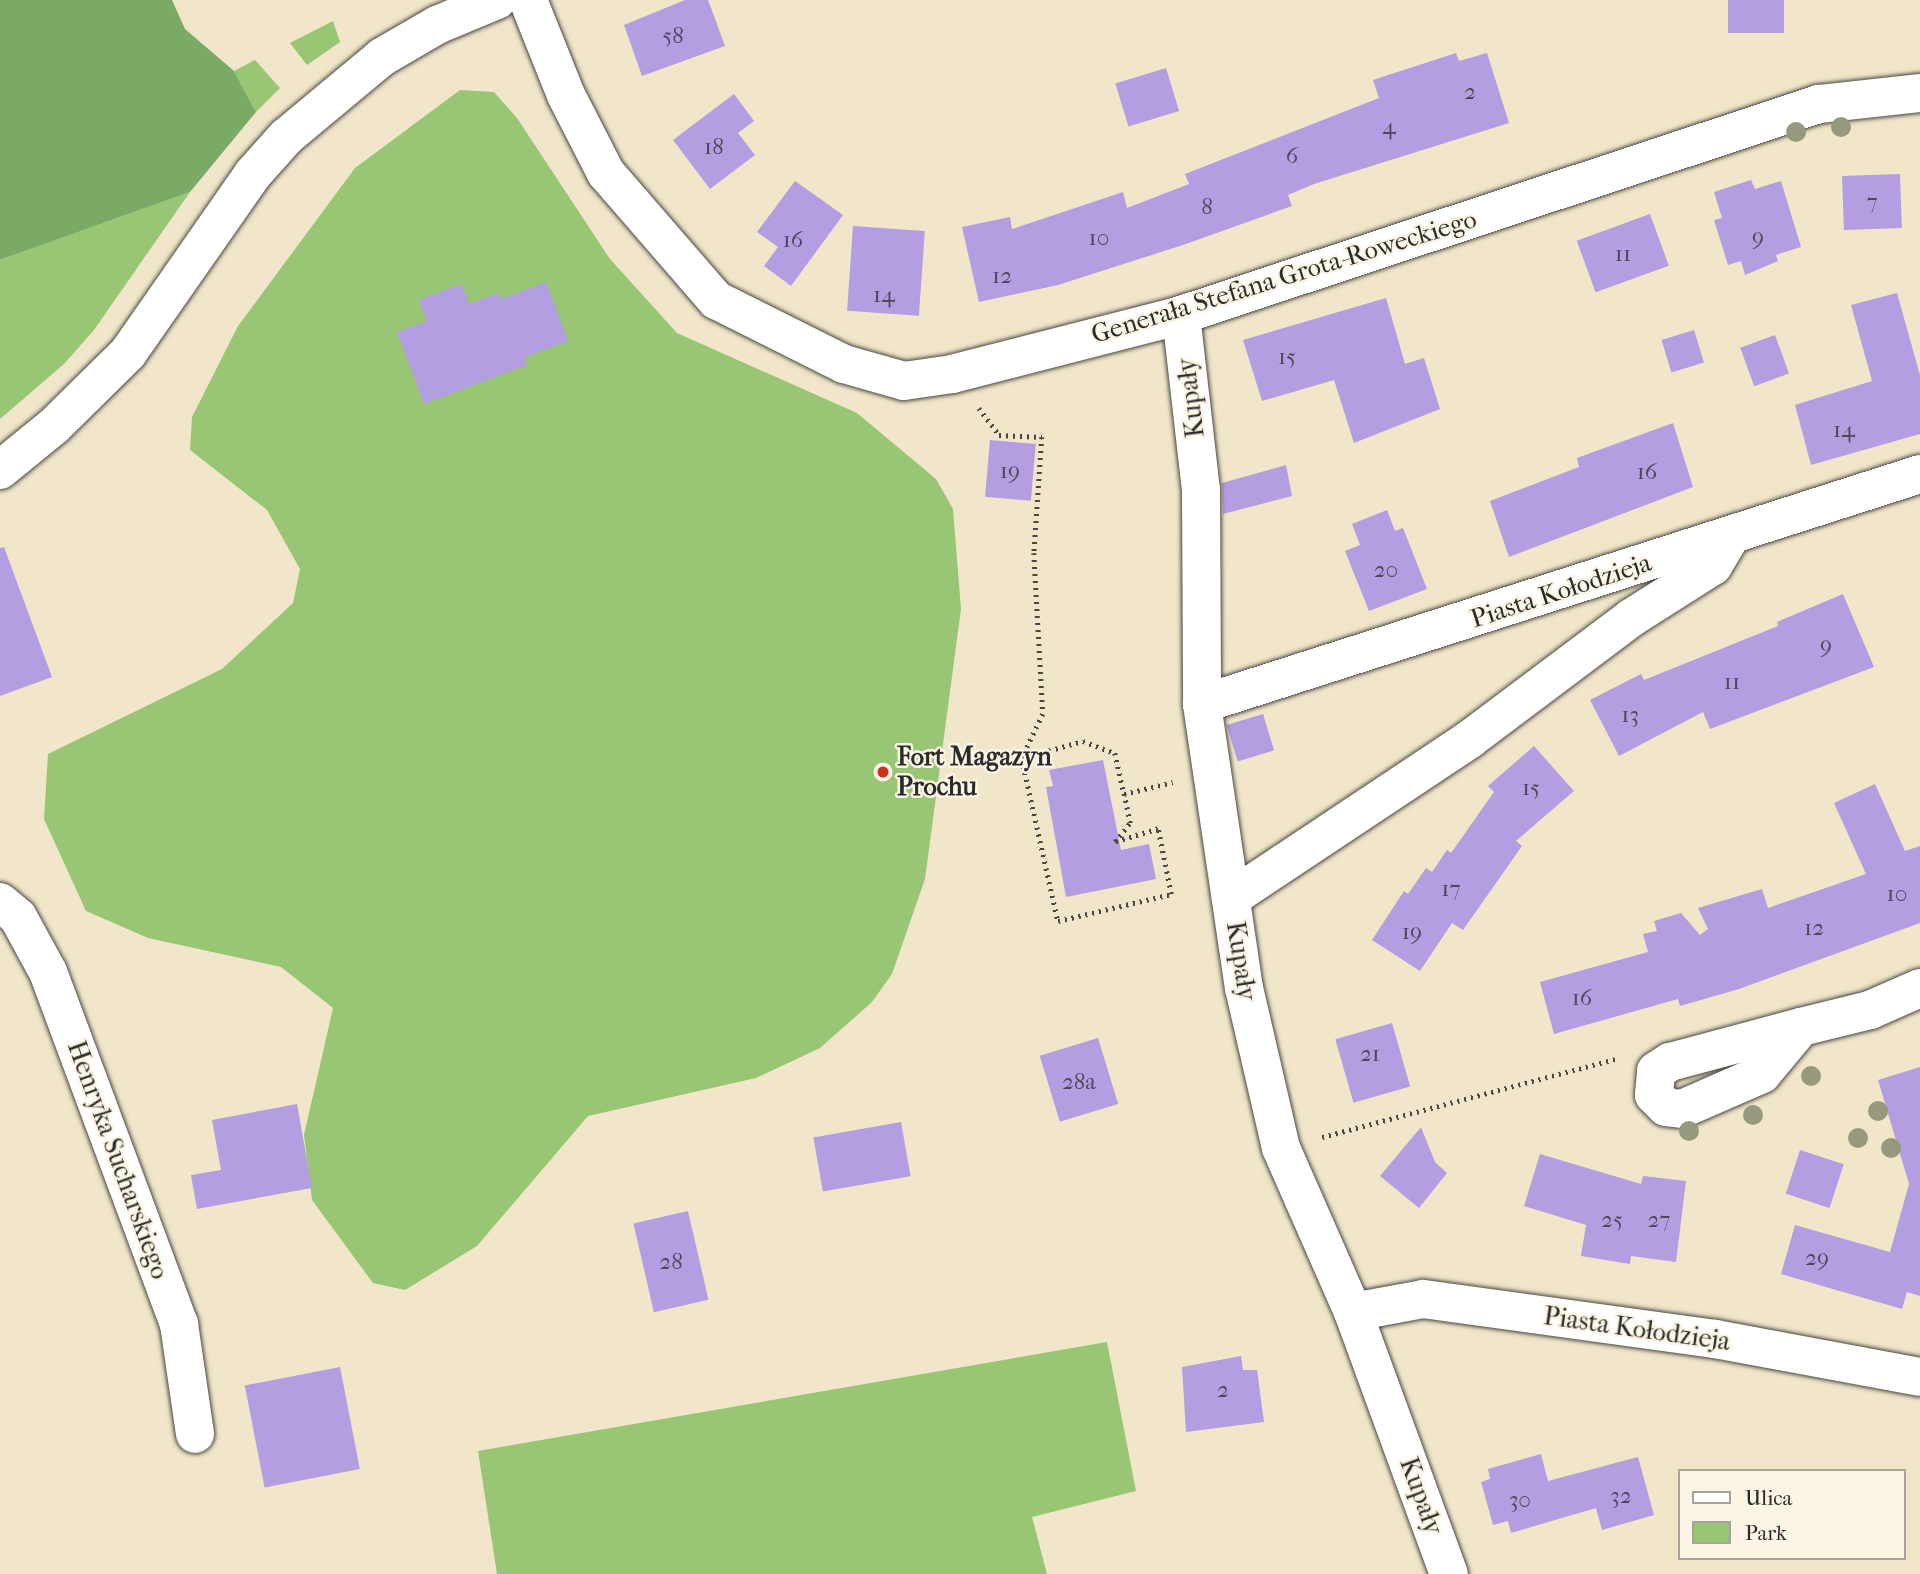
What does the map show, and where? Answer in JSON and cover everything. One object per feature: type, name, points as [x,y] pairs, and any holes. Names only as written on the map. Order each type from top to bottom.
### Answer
[{"type":"street","points":[[0,470],[54,426],[128,353],[253,175],[286,136],[382,57],[437,25],[497,0]]},
{"type":"street","name":"Generała Stefana Grota-Roweckiego","points":[[528,0],[566,95],[606,173],[636,213],[716,300],[844,364],[904,381],[952,374],[1181,315],[1819,104],[1920,93]]},
{"type":"street","name":"Kupały","points":[[1181,315],[1201,490],[1202,704],[1244,988],[1281,1148],[1353,1312],[1449,1574]]},
{"type":"street","name":"Piasta Kołodzieja","points":[[1202,704],[1920,474]]},
{"type":"street","points":[[1231,898],[1470,739],[1631,618],[1713,566],[1731,536]]},
{"type":"street","name":"Henryka Sucharskiego","points":[[0,902],[18,917],[48,972],[174,1311],[195,1434]]},
{"type":"street","points":[[1670,1062],[1870,1010],[1920,988]]},
{"type":"street","name":"Piasta Kołodzieja","points":[[1353,1312],[1423,1299],[1715,1339],[1920,1377]]},
{"type":"path","points":[[952,374],[999,435],[1042,438],[1034,553],[1043,713],[1022,758],[1058,921],[1171,894],[1158,829],[1115,842],[1130,823],[1115,753],[1083,741],[1022,758]]},
{"type":"path","points":[[1124,794],[1212,773]]},
{"type":"path","points":[[1281,1148],[1642,1051],[1670,1062]]},
{"type":"green space","points":[[0,0],[172,0],[185,29],[234,71],[256,112],[190,192],[0,260]]},
{"type":"green space","points":[[333,21],[340,42],[307,65],[290,43]]},
{"type":"green space","points":[[255,60],[280,88],[256,112],[234,71]]},
{"type":"green space","points":[[460,90],[494,92],[517,118],[610,259],[677,333],[857,413],[936,479],[953,509],[961,609],[925,879],[892,974],[872,1002],[820,1048],[756,1078],[588,1116],[477,1246],[405,1290],[373,1283],[312,1200],[304,1135],[333,1008],[281,967],[148,938],[86,911],[44,819],[48,754],[222,669],[293,603],[300,569],[267,510],[190,450],[192,417],[238,326],[355,168]]},
{"type":"green space","points":[[190,192],[94,330],[64,364],[0,419],[0,260]]},
{"type":"green space","points":[[1107,1342],[1136,1491],[1032,1517],[1047,1574],[497,1574],[478,1451]]},
{"type":"building","points":[[685,0],[708,0],[725,46],[642,76],[624,25]]},
{"type":"building","points":[[1728,0],[1784,0],[1784,33],[1728,33]]},
{"type":"building","points":[[1456,53],[1459,61],[1487,53],[1509,123],[1314,184],[1288,195],[1292,206],[1183,245],[1058,285],[979,302],[962,227],[1010,217],[1012,229],[1123,192],[1127,208],[1189,184],[1185,174],[1379,98],[1373,80]]},
{"type":"building","points":[[1166,68],[1179,111],[1128,127],[1115,83]]},
{"type":"building","points":[[734,94],[754,121],[738,133],[755,155],[710,189],[673,140]]},
{"type":"building","points":[[1900,174],[1902,228],[1844,230],[1842,176]]},
{"type":"building","points":[[1751,180],[1755,189],[1781,181],[1801,247],[1776,255],[1778,261],[1745,275],[1741,261],[1728,265],[1714,220],[1722,218],[1714,192]]},
{"type":"building","points":[[795,181],[843,215],[791,286],[764,266],[778,247],[757,232]]},
{"type":"building","points":[[1650,214],[1669,266],[1596,292],[1577,241]]},
{"type":"building","points":[[853,226],[925,231],[919,316],[847,311]]},
{"type":"building","points":[[546,282],[568,341],[525,357],[527,365],[424,404],[397,332],[427,321],[419,300],[462,284],[469,304],[499,293],[502,299]]},
{"type":"building","points":[[1897,293],[1920,375],[1920,434],[1811,465],[1795,405],[1872,381],[1851,305]]},
{"type":"building","points":[[1386,298],[1405,364],[1424,358],[1440,409],[1354,443],[1334,380],[1262,401],[1243,340]]},
{"type":"building","points":[[1694,330],[1704,363],[1671,372],[1661,340]]},
{"type":"building","points":[[1775,335],[1789,374],[1754,386],[1740,348]]},
{"type":"building","points":[[1673,423],[1693,487],[1509,557],[1490,501],[1579,467],[1577,458]]},
{"type":"building","points":[[990,440],[1036,444],[1031,501],[985,497]]},
{"type":"building","points":[[1286,465],[1292,496],[1223,514],[1222,483]]},
{"type":"building","points":[[1387,510],[1395,531],[1403,528],[1427,589],[1369,611],[1345,551],[1360,545],[1352,524]]},
{"type":"building","points":[[4,547],[52,677],[0,696],[0,548]]},
{"type":"building","points":[[1843,594],[1874,667],[1710,729],[1703,712],[1619,756],[1590,700],[1641,674],[1644,680],[1778,626],[1777,622]]},
{"type":"building","points":[[1263,714],[1274,750],[1238,761],[1227,725]]},
{"type":"building","points":[[1534,746],[1574,791],[1516,841],[1522,846],[1463,930],[1452,923],[1420,971],[1372,940],[1404,891],[1408,894],[1426,868],[1432,872],[1447,850],[1451,853],[1494,792],[1488,786]]},
{"type":"building","points":[[1103,760],[1121,850],[1149,844],[1156,879],[1066,897],[1046,787],[1053,786],[1049,770]]},
{"type":"building","points":[[1875,784],[1905,851],[1920,846],[1920,923],[1739,989],[1680,1006],[1678,999],[1554,1034],[1540,982],[1648,952],[1643,934],[1657,931],[1654,921],[1681,913],[1700,935],[1708,929],[1698,908],[1762,889],[1768,908],[1866,874],[1834,803]]},
{"type":"building","points":[[1392,1023],[1410,1086],[1353,1103],[1335,1039]]},
{"type":"building","points":[[1098,1038],[1118,1104],[1060,1122],[1040,1056]]},
{"type":"building","points":[[1920,1067],[1920,1296],[1907,1292],[1902,1309],[1781,1274],[1795,1225],[1890,1252],[1909,1184],[1878,1080]]},
{"type":"building","points":[[297,1104],[312,1188],[197,1209],[191,1175],[221,1170],[212,1120]]},
{"type":"building","points":[[901,1122],[911,1176],[823,1192],[813,1137]]},
{"type":"building","points":[[1421,1127],[1435,1162],[1447,1173],[1419,1208],[1380,1176]]},
{"type":"building","points":[[1800,1150],[1844,1164],[1830,1208],[1786,1194]]},
{"type":"building","points":[[1540,1154],[1641,1184],[1643,1176],[1686,1181],[1676,1262],[1631,1256],[1630,1264],[1581,1256],[1586,1225],[1524,1206]]},
{"type":"building","points":[[688,1211],[708,1300],[654,1312],[633,1224]]},
{"type":"building","points":[[1241,1356],[1243,1370],[1257,1370],[1264,1422],[1186,1432],[1182,1367]]},
{"type":"building","points":[[340,1367],[360,1469],[265,1488],[245,1386]]},
{"type":"building","points":[[1541,1454],[1548,1481],[1638,1457],[1654,1515],[1602,1530],[1596,1508],[1511,1533],[1508,1521],[1493,1525],[1481,1482],[1490,1479],[1488,1469]]},
{"type":"place","name":"Fort Magazyn Prochu","points":[[883,772]]}]
